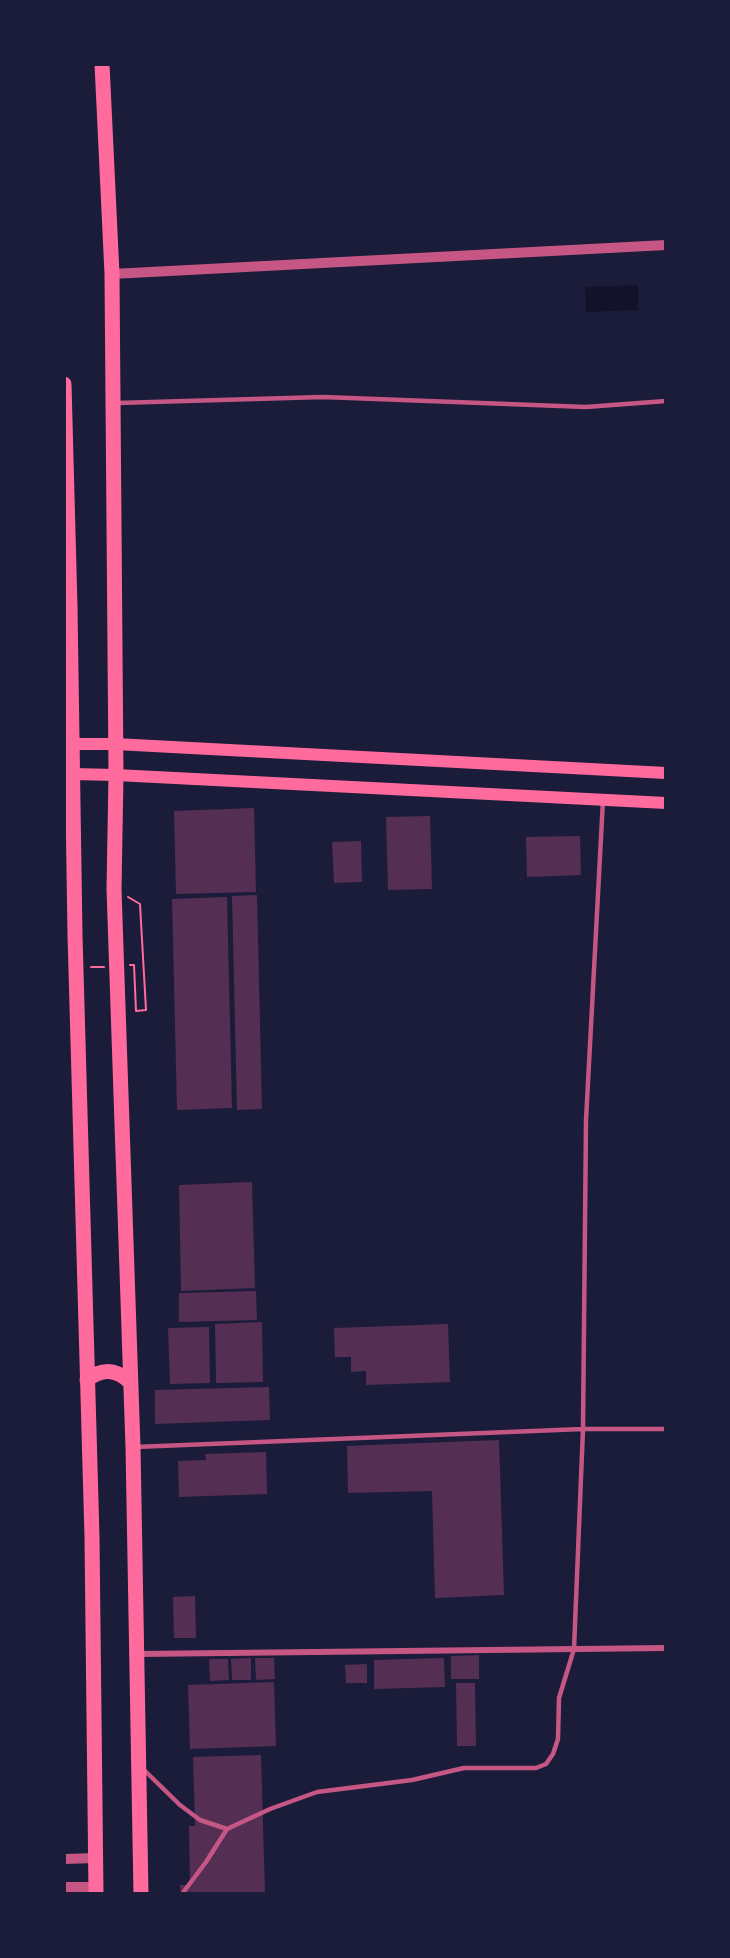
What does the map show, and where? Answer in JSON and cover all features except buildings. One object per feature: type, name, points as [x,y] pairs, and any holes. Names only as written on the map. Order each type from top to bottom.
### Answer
[{"type":"highway","points":[[102,64],[112,274],[116,775],[114,889],[132,1447],[141,1893]]},
{"type":"highway","points":[[64,384],[68,772],[75,935],[92,1537],[96,1890]]},
{"type":"highway","points":[[87,1380],[95,1374],[114,1371],[123,1375],[130,1382]]},
{"type":"main road","points":[[68,746],[115,744],[666,773]]},
{"type":"main road","points":[[68,772],[666,803]]},
{"type":"main road","points":[[64,919],[75,935]]},
{"type":"street","points":[[112,274],[666,245]]},
{"type":"street","points":[[137,1654],[666,1648]]},
{"type":"street","points":[[64,1859],[96,1858]]},
{"type":"street","points":[[64,1887],[96,1890]]},
{"type":"lane","points":[[113,403],[323,397],[586,407],[666,401]]},
{"type":"lane","points":[[182,1893],[206,1862],[227,1829],[270,1809],[317,1792],[412,1780],[464,1768],[536,1768],[546,1764],[553,1754],[558,1739],[559,1698],[574,1649],[584,1429],[586,1120],[603,800]]},
{"type":"lane","points":[[132,1447],[584,1429],[666,1429]]},
{"type":"lane","points":[[139,1765],[180,1805],[200,1820],[227,1829]]},
{"type":"path","points":[[114,889],[140,904],[146,1010],[136,1011],[134,965],[123,966]]},
{"type":"path","points":[[88,967],[111,966]]},
{"type":"shaded area","points":[[638,285],[638,310],[586,312],[585,287]]}]
